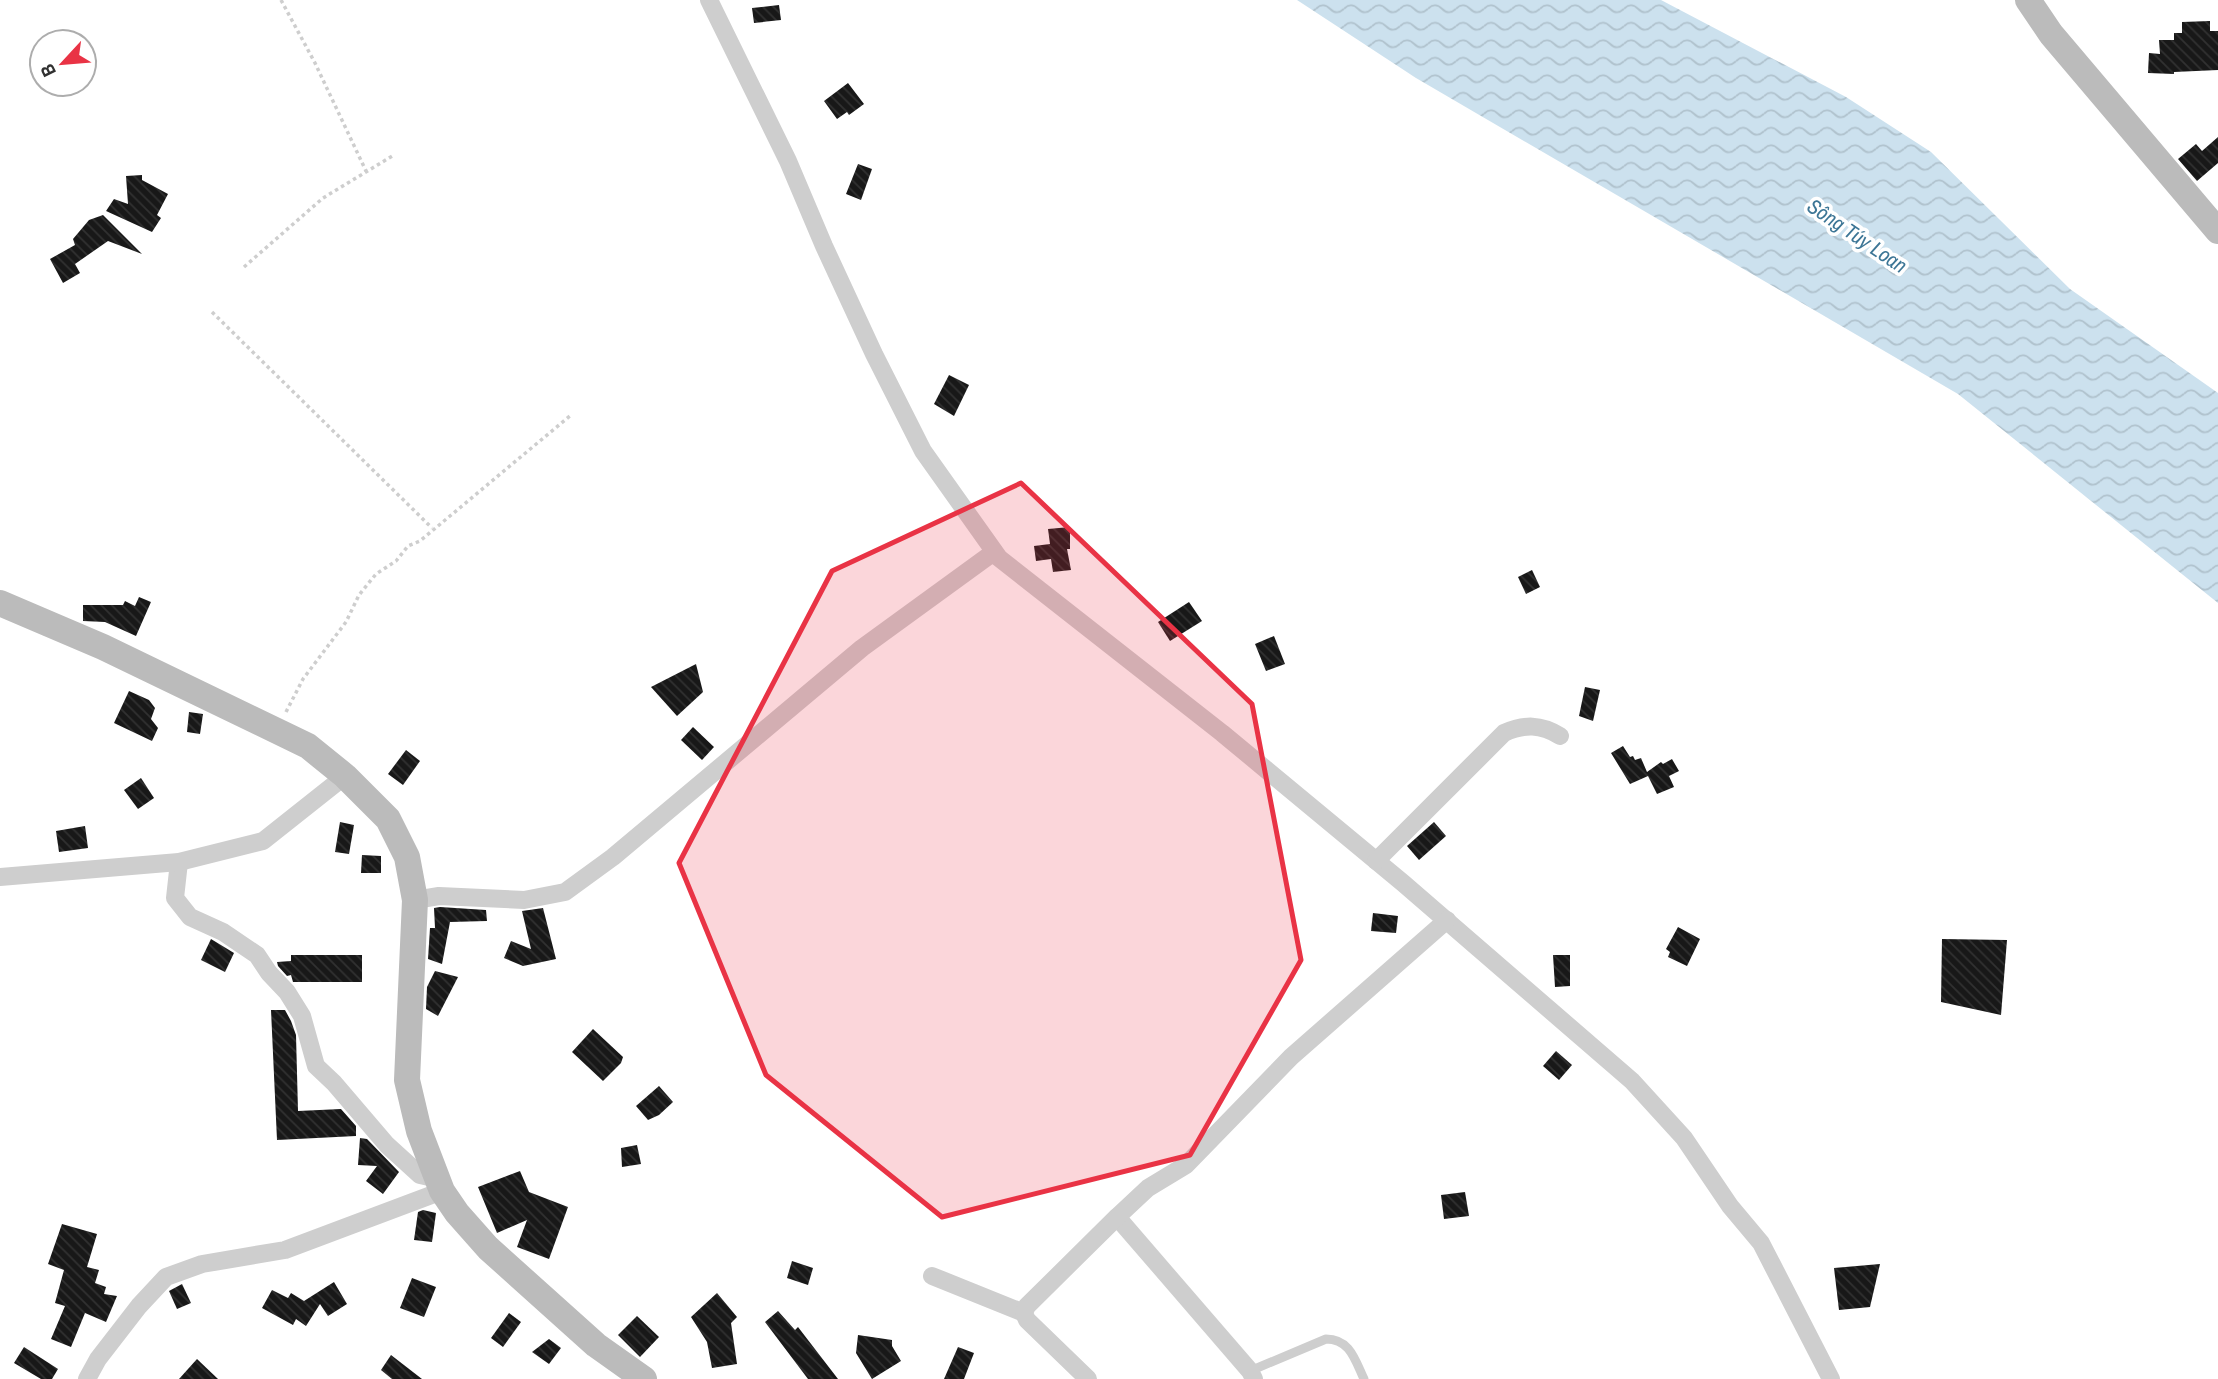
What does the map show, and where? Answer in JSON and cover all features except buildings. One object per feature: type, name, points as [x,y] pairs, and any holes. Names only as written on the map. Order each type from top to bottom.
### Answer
[{"type":"street","points":[[709,0],[788,161],[824,246],[923,451],[994,552],[1222,733],[1447,920],[1632,1081],[1684,1138],[1730,1206],[1761,1243],[1831,1379]]},
{"type":"street","points":[[2028,0],[2051,34],[2218,232]]},
{"type":"street","points":[[415,900],[439,896],[524,900],[565,892],[613,857],[862,648],[994,552]]},
{"type":"street","points":[[0,603],[103,647],[309,746],[345,776],[388,820],[407,857],[415,900],[407,1080],[419,1131],[440,1185],[457,1213],[488,1248],[596,1345],[644,1379]]},
{"type":"street","points":[[1376,861],[1504,733],[1527,726],[1540,727],[1560,736]]},
{"type":"street","points":[[0,877],[179,862],[263,841],[345,776]]},
{"type":"street","points":[[179,862],[175,898],[190,917],[223,932],[257,955],[287,992],[302,1016],[316,1066],[387,1145],[420,1175],[440,1185]]},
{"type":"street","points":[[1024,1313],[1027,1306],[1116,1217],[1148,1188],[1186,1166],[1291,1057],[1447,920]]},
{"type":"street","points":[[87,1379],[98,1359],[139,1306],[166,1277],[202,1264],[285,1250],[440,1185]]},
{"type":"street","points":[[1116,1217],[1252,1375]]},
{"type":"street","points":[[933,1276],[1024,1313],[1027,1320],[1088,1379]]},
{"type":"lane","points":[[1252,1375],[1326,1339],[1336,1339],[1352,1352],[1364,1379]]},
{"type":"path","points":[[282,0],[366,171]]},
{"type":"path","points":[[244,268],[323,198],[394,155]]},
{"type":"path","points":[[212,312],[432,528]]},
{"type":"path","points":[[277,729],[303,679],[346,622],[359,595],[376,574],[396,561],[408,546],[420,541],[432,528],[571,415]]},
{"type":"highlighted area","points":[[1021,483],[1252,704],[1301,960],[1190,1155],[942,1217],[766,1075],[679,863],[832,571]]},
{"type":"water","name":"Sông Túy Loan","points":[[1297,0],[1661,0],[1846,97],[1931,152],[2070,289],[2218,393],[2218,603],[1958,394],[1416,78]]}]
